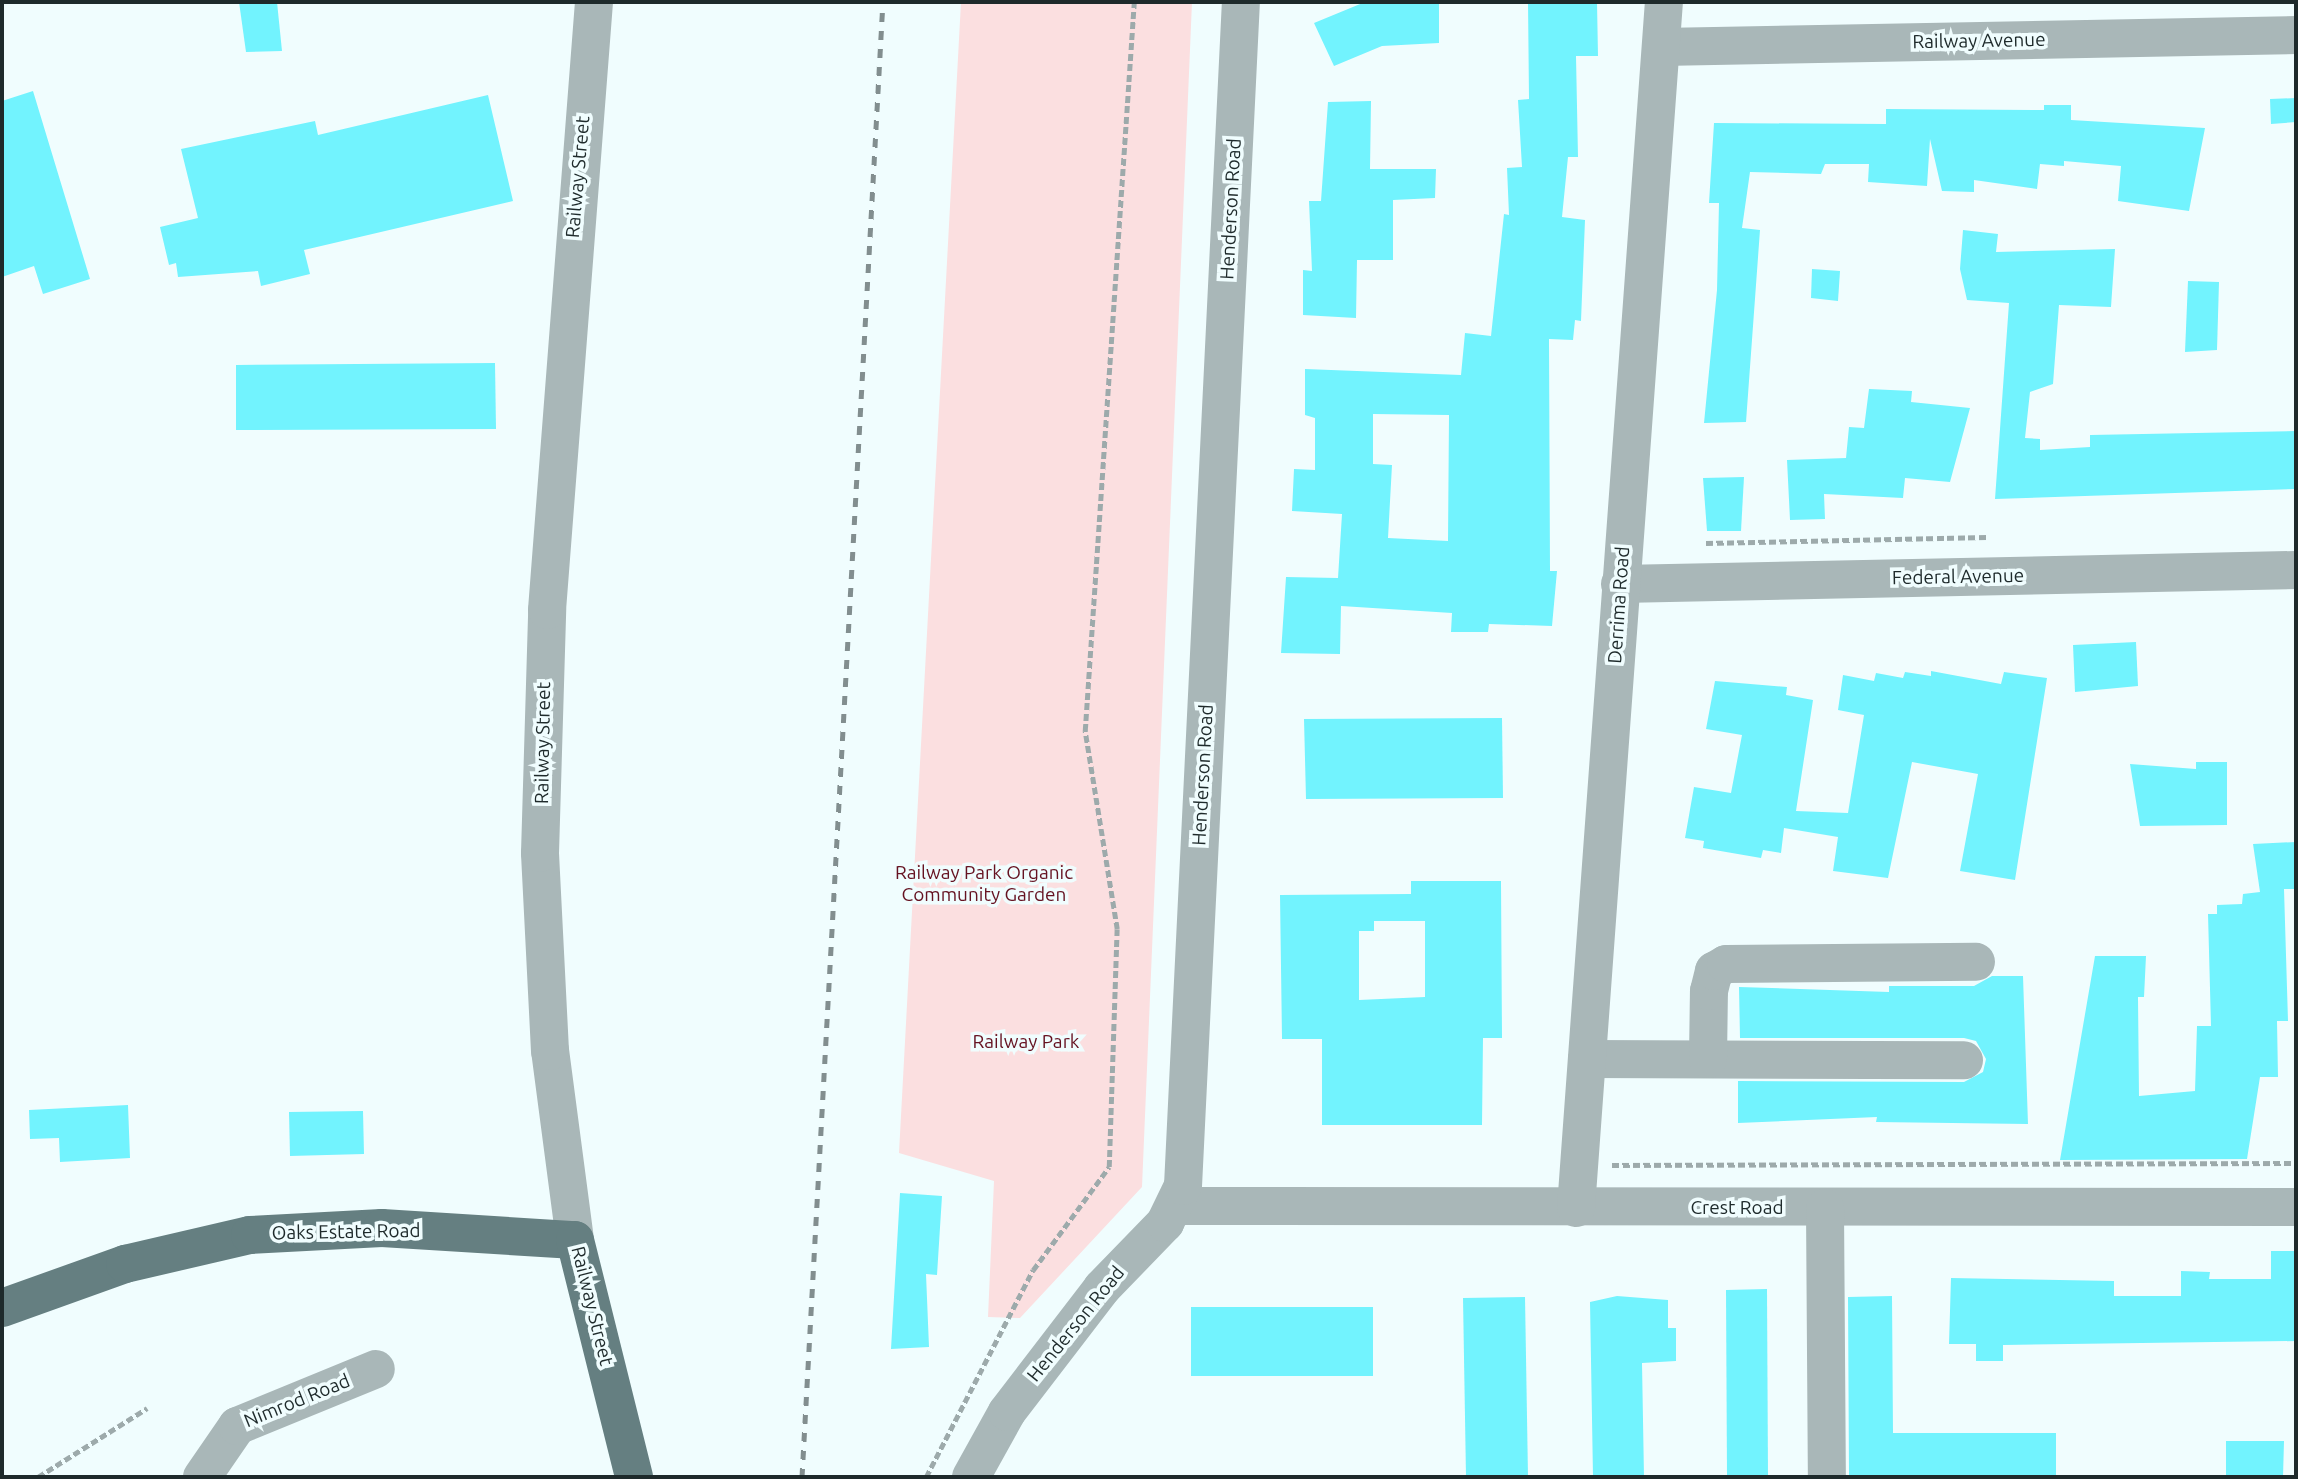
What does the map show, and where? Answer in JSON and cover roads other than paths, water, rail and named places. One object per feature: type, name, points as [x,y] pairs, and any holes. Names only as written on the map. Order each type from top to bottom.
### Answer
[{"type":"main road","name":"Oaks Estate Road","points":[[2,1308],[125,1264],[250,1235],[382,1228],[575,1240]]},
{"type":"main road","name":"Railway Street","points":[[575,1240],[634,1477]]},
{"type":"street","name":"Railway Street","points":[[575,1240],[549,1038],[540,853],[547,610],[594,2]]},
{"type":"street","name":"Henderson Road","points":[[971,1477],[1007,1412],[1063,1337],[1177,1206],[1241,2]]},
{"type":"street","name":"Derrima Road","points":[[1576,1208],[1664,2]]},
{"type":"street","name":"Railway Avenue","points":[[1661,47],[2296,35]]},
{"type":"street","name":"Federal Avenue","points":[[1620,584],[2296,570]]},
{"type":"street","points":[[1708,1059],[1709,991],[1714,971],[1726,964],[1976,962]]},
{"type":"street","points":[[1587,1059],[1965,1060]]},
{"type":"street","name":"Crest Road","points":[[1177,1206],[2296,1207]]},
{"type":"street","points":[[1825,1208],[1827,1477]]},
{"type":"street","name":"Nimrod Road","points":[[202,1477],[237,1426],[376,1369]]},
{"type":"railway","points":[[802,1477],[883,2]]},
{"type":"park label","name":"Railway Park Organic Community Garden","points":[[984,884]]},
{"type":"park label","name":"Railway Park","points":[[1026,1042]]}]
